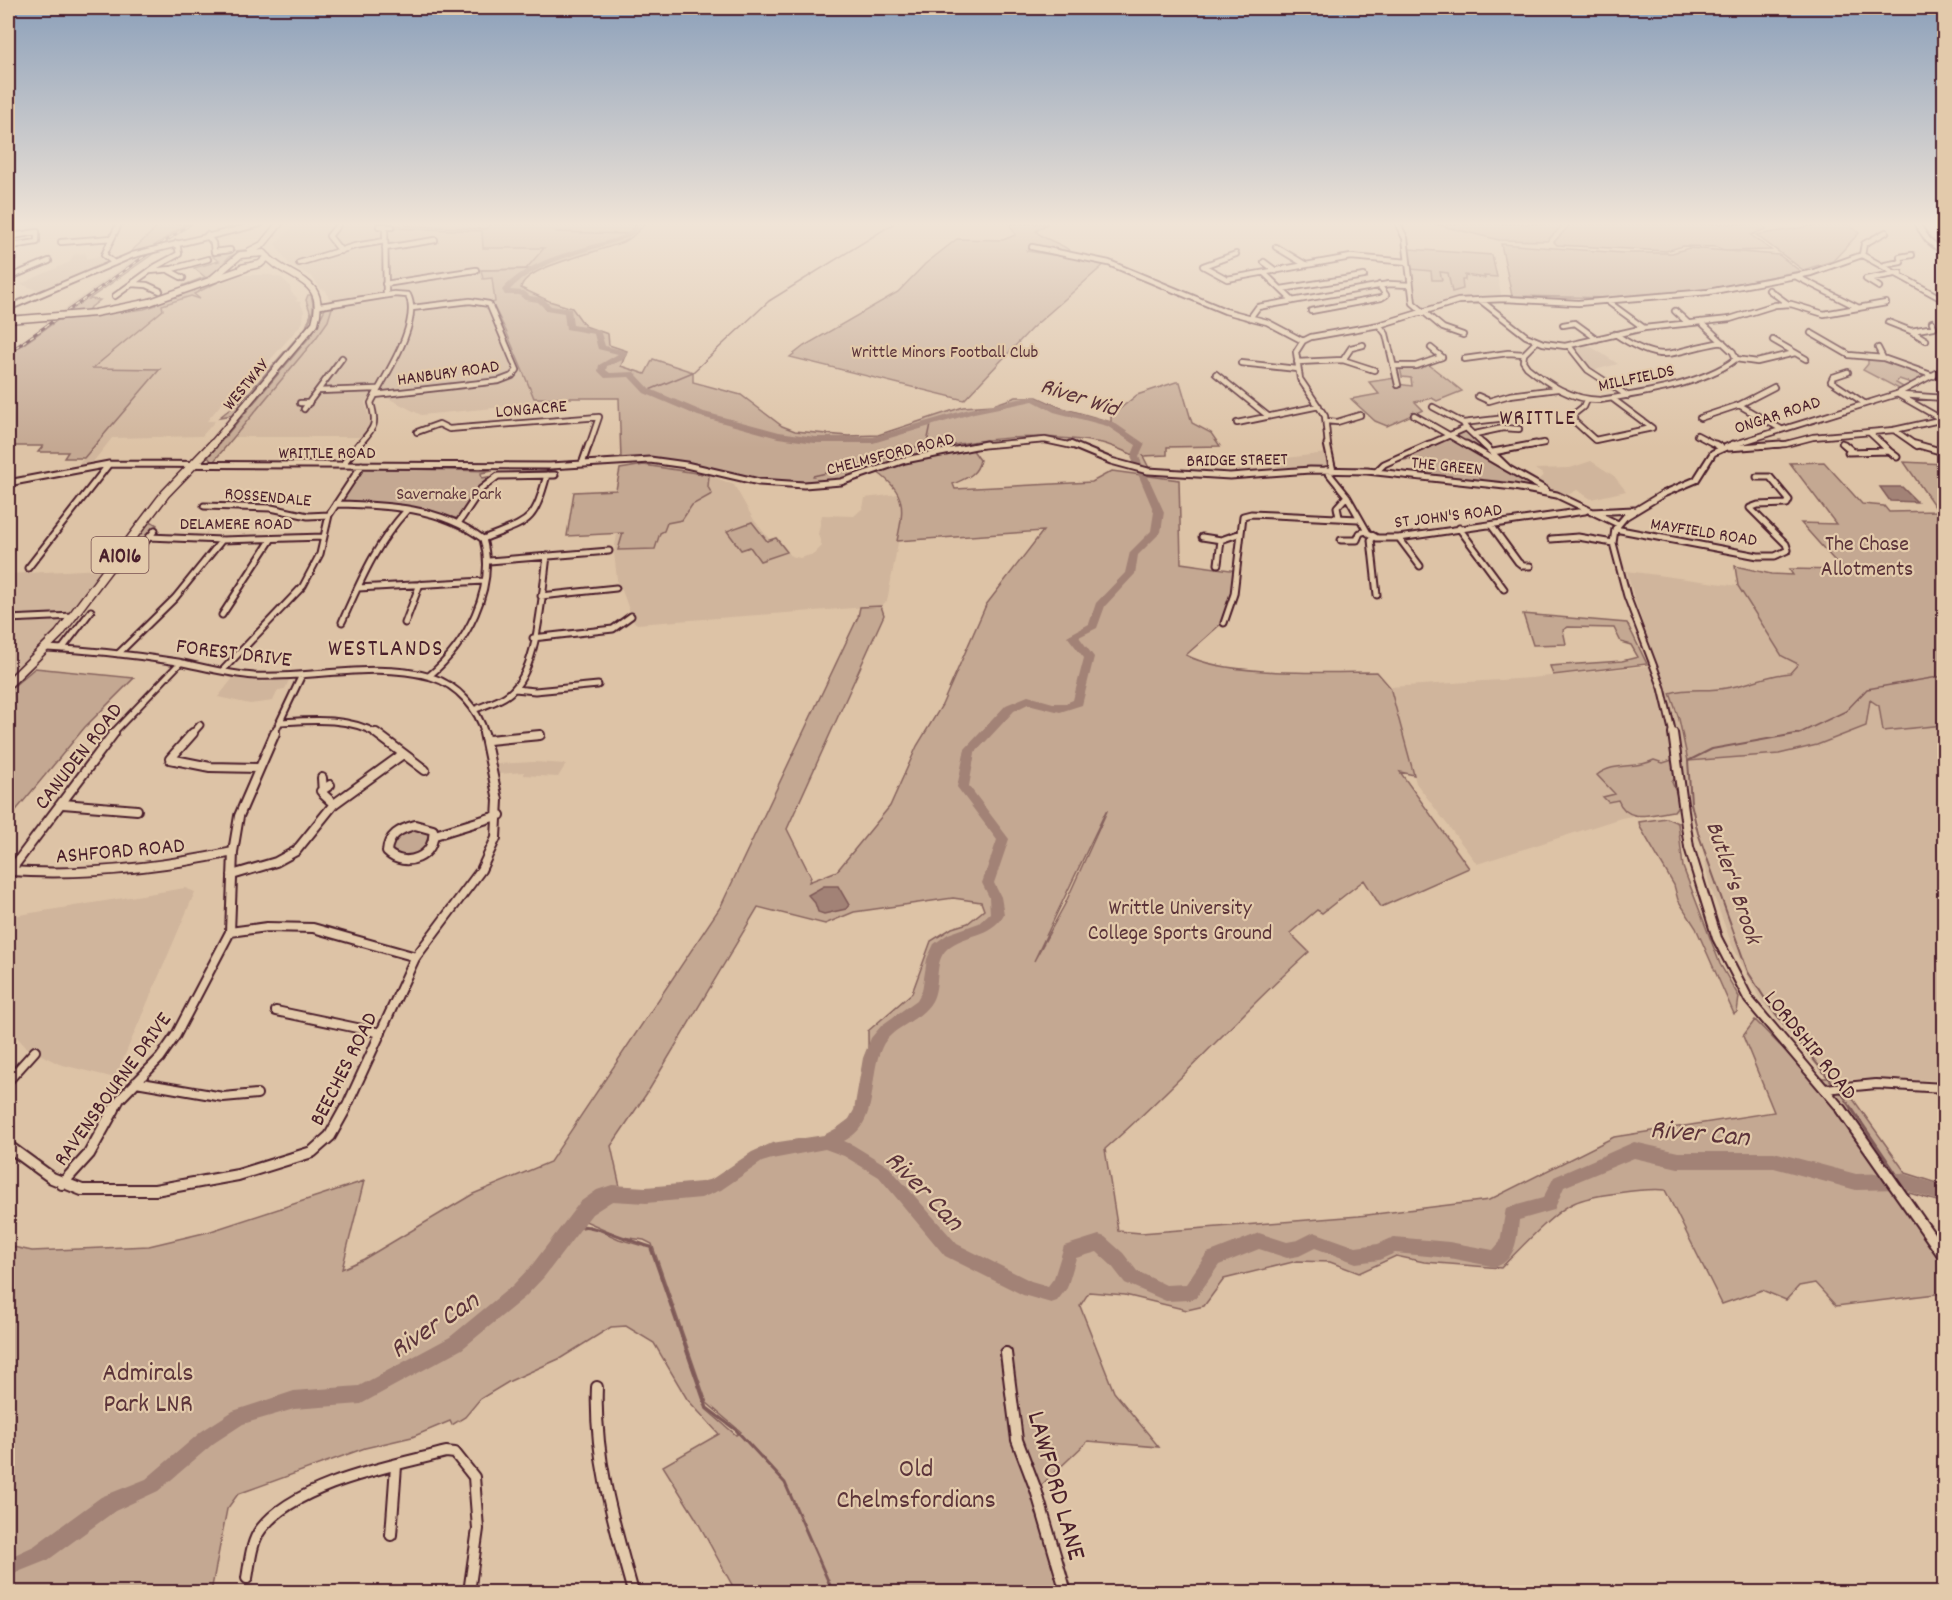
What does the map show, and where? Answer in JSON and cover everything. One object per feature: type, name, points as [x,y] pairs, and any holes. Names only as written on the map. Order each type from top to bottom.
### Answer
[{"type":"main road","points":[[8,320],[95,313],[159,299]]},
{"type":"main road","points":[[320,299],[320,306]]},
{"type":"main road","name":"WESTWAY","points":[[195,464],[303,339],[315,322],[320,306]]},
{"type":"main road","name":"A1016","points":[[8,684],[47,648],[74,616],[165,494],[195,464]]},
{"type":"street","points":[[8,308],[30,299]]},
{"type":"street","points":[[320,306],[364,299]]},
{"type":"street","points":[[343,464],[373,430],[376,421],[371,403],[408,332],[412,320],[409,299]]},
{"type":"street","points":[[1193,299],[1215,308],[1270,323],[1303,341]]},
{"type":"street","points":[[1250,318],[1256,308],[1306,299]]},
{"type":"street","points":[[1311,312],[1374,299]]},
{"type":"street","points":[[1412,299],[1413,303],[1443,328],[1463,334]]},
{"type":"street","points":[[1374,537],[1366,531],[1358,519],[1347,496],[1330,471],[1327,424],[1319,406],[1300,379],[1297,369],[1296,352],[1303,341],[1323,334],[1379,326],[1423,310],[1458,301],[1607,301],[1633,299]]},
{"type":"street","points":[[1781,299],[1788,304],[1824,314],[1886,303]]},
{"type":"street","points":[[1840,299],[1859,308]]},
{"type":"street","points":[[1480,300],[1522,334],[1537,341],[1569,346],[1644,328],[1736,318],[1768,306],[1788,304]]},
{"type":"street","name":"HANBURY ROAD","points":[[375,395],[504,380],[517,370],[490,306],[474,301],[412,309]]},
{"type":"street","points":[[1607,301],[1644,328]]},
{"type":"street","points":[[1675,311],[1688,323]]},
{"type":"street","points":[[1563,325],[1585,321]]},
{"type":"street","points":[[1701,322],[1723,342],[1736,359],[1757,362],[1795,353]]},
{"type":"street","points":[[1888,322],[1926,340]]},
{"type":"street","points":[[1575,323],[1597,339]]},
{"type":"street","points":[[1911,331],[1933,324],[1944,329]]},
{"type":"street","points":[[1379,326],[1386,334],[1398,385]]},
{"type":"street","points":[[1811,333],[1849,355],[1883,358],[1934,376]]},
{"type":"street","points":[[1615,334],[1640,350],[1656,355],[1701,344],[1723,342]]},
{"type":"street","points":[[1773,340],[1806,359]]},
{"type":"street","points":[[1464,359],[1476,360],[1509,351],[1524,354],[1537,341]]},
{"type":"street","points":[[1343,360],[1349,350],[1363,345]]},
{"type":"street","points":[[1569,346],[1588,370],[1628,396]]},
{"type":"street","points":[[1395,366],[1416,366],[1442,357],[1431,348]]},
{"type":"street","points":[[1878,348],[1883,358]]},
{"type":"street","name":"MILLFIELDS","points":[[1524,354],[1523,361],[1527,367],[1557,389],[1586,399],[1613,399],[1628,396],[1731,366],[1736,359]]},
{"type":"street","points":[[304,409],[342,358]]},
{"type":"street","points":[[1297,362],[1343,360],[1374,370]]},
{"type":"street","points":[[1241,363],[1297,369]]},
{"type":"street","points":[[330,364],[338,364]]},
{"type":"street","name":"ONGAR ROAD","points":[[1617,527],[1635,510],[1696,480],[1708,459],[1722,447],[1897,394],[1944,369]]},
{"type":"street","points":[[1848,372],[1831,381],[1863,403]]},
{"type":"street","points":[[1216,374],[1268,416]]},
{"type":"street","points":[[1700,418],[1739,405],[1774,387]]},
{"type":"street","points":[[318,391],[377,389]]},
{"type":"street","points":[[1478,396],[1491,403],[1510,395],[1557,389]]},
{"type":"street","points":[[1897,394],[1944,398]]},
{"type":"street","points":[[1897,394],[1944,420]]},
{"type":"street","points":[[1586,399],[1583,407],[1574,414],[1574,421],[1592,439],[1603,439],[1652,428],[1613,399]]},
{"type":"street","points":[[300,403],[309,403]]},
{"type":"street","points":[[1739,405],[1781,429]]},
{"type":"street","points":[[1237,423],[1319,406]]},
{"type":"street","points":[[1432,406],[1465,426],[1506,418],[1502,416]]},
{"type":"street","points":[[1327,424],[1360,415]]},
{"type":"street","points":[[1414,415],[1451,434]]},
{"type":"street","name":"LONGACRE","points":[[417,432],[439,424],[449,429],[599,417],[582,464]]},
{"type":"street","points":[[1697,435],[1722,447],[1768,446],[1814,437],[1894,430],[1944,420]]},
{"type":"street","name":"THE GREEN","points":[[1376,472],[1384,464],[1465,426],[1509,469]]},
{"type":"street","points":[[1474,434],[1503,428],[1519,429]]},
{"type":"street","points":[[1894,430],[1919,447],[1928,451],[1940,451]]},
{"type":"street","points":[[1870,433],[1897,457]]},
{"type":"street","name":"THE GREEN","points":[[1451,434],[1549,493],[1617,527]]},
{"type":"street","name":"CHELMSFORD ROAD","points":[[650,460],[679,464],[759,482],[814,484],[847,480],[933,453],[1002,442],[1045,440],[1066,443],[1145,471]]},
{"type":"street","points":[[1493,452],[1544,443]]},
{"type":"street","points":[[1842,443],[1850,452],[1889,451]]},
{"type":"street","name":"WRITTLE ROAD","points":[[11,483],[86,466],[109,464],[582,464],[650,460]]},
{"type":"street","points":[[28,568],[109,464]]},
{"type":"street","points":[[222,671],[276,618],[303,586],[320,554],[328,517],[362,465]]},
{"type":"street","name":"BRIDGE STREET","points":[[1145,471],[1235,476],[1330,471]]},
{"type":"street","name":"THE GREEN","points":[[1330,471],[1376,472],[1549,493]]},
{"type":"street","name":"THE GREEN","points":[[1514,487],[1517,474]]},
{"type":"street","points":[[483,538],[523,523],[537,511],[547,475]]},
{"type":"street","points":[[459,522],[481,489],[498,476],[555,475]]},
{"type":"street","name":"MAYFIELD ROAD","points":[[1617,527],[1752,555],[1780,554],[1788,550],[1786,544],[1750,508],[1758,505],[1786,504],[1789,500],[1770,477],[1757,477]]},
{"type":"street","points":[[8,492],[11,483]]},
{"type":"street","points":[[1339,517],[1337,507],[1347,496]]},
{"type":"street","points":[[336,504],[407,510],[459,522],[483,538],[489,561],[473,614],[454,652],[429,676]]},
{"type":"street","name":"ROSSENDALE","points":[[204,506],[271,508],[308,516],[328,517]]},
{"type":"street","points":[[342,622],[380,542],[407,510]]},
{"type":"street","name":"ONGAR ROAD","points":[[1587,511],[1635,510]]},
{"type":"street","name":"ST JOHN'S ROAD","points":[[1377,595],[1371,548],[1371,540],[1374,537],[1399,538],[1587,511]]},
{"type":"street","points":[[1224,623],[1234,594],[1241,520],[1246,514],[1358,519]]},
{"type":"street","points":[[1491,525],[1518,562],[1523,566],[1530,566]]},
{"type":"street","name":"LORDSHIP ROAD","points":[[1617,527],[1613,543],[1627,596],[1662,688],[1673,735],[1689,847],[1717,938],[1761,1016],[1825,1089],[1944,1256]]},
{"type":"street","points":[[1459,528],[1504,589]]},
{"type":"street","name":"DELAMERE ROAD","points":[[138,552],[154,530]]},
{"type":"street","points":[[1341,540],[1357,540],[1360,533],[1366,531]]},
{"type":"street","points":[[1202,537],[1221,540],[1241,533]]},
{"type":"street","name":"DELAMERE ROAD","points":[[149,537],[272,540],[324,537]]},
{"type":"street","points":[[1551,539],[1578,537],[1613,543]]},
{"type":"street","points":[[1399,538],[1420,566]]},
{"type":"street","points":[[118,654],[175,597],[222,540]]},
{"type":"street","points":[[222,615],[272,540]]},
{"type":"street","points":[[1218,564],[1221,540]]},
{"type":"street","points":[[489,561],[609,551]]},
{"type":"street","points":[[476,709],[500,699],[515,689],[526,670],[547,556]]},
{"type":"street","points":[[358,588],[484,580]]},
{"type":"street","points":[[405,624],[420,584]]},
{"type":"street","points":[[541,596],[616,588]]},
{"type":"street","points":[[62,649],[91,611]]},
{"type":"street","points":[[8,620],[74,616]]},
{"type":"street","points":[[533,638],[613,629],[631,616]]},
{"type":"street","name":"FOREST DRIVE","points":[[47,648],[118,654],[254,676],[301,677],[381,670],[429,676],[454,687],[468,698],[476,709],[489,740]]},
{"type":"street","name":"CANUDEN ROAD","points":[[8,873],[63,804],[110,738],[180,663]]},
{"type":"street","name":"RAVENSBOURNE DRIVE","points":[[62,1184],[88,1154],[120,1099],[160,1058],[176,1035],[230,932],[233,852],[242,804],[301,677]]},
{"type":"street","points":[[515,689],[535,691],[598,685]]},
{"type":"street","points":[[280,722],[324,720],[358,725],[376,733],[425,770]]},
{"type":"street","points":[[170,759],[200,725]]},
{"type":"street","points":[[489,740],[540,735]]},
{"type":"street","name":"BEECHES ROAD","points":[[8,1146],[62,1184],[82,1190],[155,1190],[238,1175],[312,1152],[330,1136],[343,1114],[416,957],[488,857],[497,836],[500,815],[489,740]]},
{"type":"street","points":[[232,875],[276,861],[296,851],[334,804],[404,754]]},
{"type":"street","points":[[162,758],[210,767],[258,768]]},
{"type":"street","points":[[322,778],[321,791],[325,799],[334,804]]},
{"type":"street","points":[[321,791],[330,785]]},
{"type":"street","points":[[63,804],[137,810]]},
{"type":"street","points":[[435,835],[500,815]]},
{"type":"street","points":[[407,826],[428,826],[435,835],[432,847],[411,861],[395,860],[387,852],[389,840],[407,826]]},
{"type":"street","name":"ASHFORD ROAD","points":[[8,873],[61,875],[117,872],[233,852]]},
{"type":"street","points":[[230,932],[267,927],[313,928],[416,957]]},
{"type":"street","points":[[276,1011],[381,1033]]},
{"type":"street","points":[[8,1081],[35,1051]]},
{"type":"street","points":[[136,1082],[223,1097],[257,1094]]},
{"type":"street","points":[[1825,1089],[1876,1084],[1944,1088]]},
{"type":"street","name":"LAWFORD LANE","points":[[1006,1353],[1017,1440],[1035,1490],[1066,1593]]},
{"type":"street","points":[[597,1387],[594,1414],[597,1454],[633,1593]]},
{"type":"street","points":[[247,1578],[260,1531],[275,1514],[350,1479],[446,1452],[455,1453],[474,1477],[478,1529],[469,1593]]},
{"type":"street","points":[[391,1535],[396,1466]]},
{"type":"shaded area","points":[[79,299],[85,299],[65,313],[59,313]]},
{"type":"shaded area","points":[[182,299],[298,299],[295,301],[300,302],[304,311],[303,322],[232,403],[222,403],[207,421],[215,421],[202,436],[112,438],[93,462],[78,465],[160,369],[92,368],[158,315],[162,310],[162,305]]},
{"type":"shaded area","points":[[329,299],[494,299],[495,303],[492,304],[506,331],[536,404],[421,415],[384,396],[369,398],[365,402],[371,426],[363,437],[232,437],[316,338],[328,321],[332,308]]},
{"type":"shaded area","points":[[1414,299],[1485,299],[1452,300],[1427,307],[1415,304]]},
{"type":"shaded area","points":[[1587,345],[1618,364],[1590,371],[1573,348]]},
{"type":"shaded area","points":[[1326,453],[1331,469],[1280,472],[1271,460]]},
{"type":"shaded area","points":[[1591,461],[1614,476],[1626,491],[1591,499],[1577,490],[1564,497],[1535,482],[1544,475],[1535,469],[1570,468]]},
{"type":"shaded area","points":[[644,465],[709,475],[734,485],[754,520],[769,539],[777,537],[791,556],[800,558],[814,554],[822,546],[818,534],[822,515],[854,516],[863,508],[865,498],[898,494],[904,511],[887,601],[881,606],[637,624],[633,621],[622,590],[618,588],[614,552],[617,534],[567,536],[574,492],[616,490],[620,469]]},
{"type":"shaded area","points":[[1880,487],[1902,487],[1917,502],[1890,501]]},
{"type":"shaded area","points":[[102,569],[74,608],[28,661],[8,678],[8,574]]},
{"type":"shaded area","points":[[1627,571],[1738,586],[1782,656],[1879,706],[1883,730],[1944,725],[1944,1080],[1827,1079],[1761,1001],[1732,945],[1709,883],[1696,814],[1665,810],[1621,818],[1477,864],[1416,783],[1390,687],[1531,678],[1657,665]]},
{"type":"shaded area","points":[[233,678],[263,682],[289,680],[285,689],[278,690],[273,701],[250,704],[218,697]]},
{"type":"shaded area","points":[[534,762],[566,764],[558,777],[523,775],[524,772],[499,774],[497,764]]},
{"type":"shaded area","points":[[824,886],[838,886],[849,905],[846,909],[824,914],[818,912],[815,903],[808,895]]},
{"type":"shaded area","points":[[185,888],[195,892],[115,1078],[59,1064],[26,1047],[14,1034],[8,1041],[8,920],[13,916]]},
{"type":"green space","points":[[85,299],[100,300],[86,311],[65,313]]},
{"type":"green space","points":[[167,299],[182,299],[162,305],[163,310],[93,368],[160,369],[84,458],[64,458],[68,452],[38,452],[43,446],[8,446],[8,355],[58,320],[144,309],[156,305],[149,305]]},
{"type":"green space","points":[[312,299],[313,310],[306,326],[311,314],[306,300]]},
{"type":"green space","points":[[495,299],[544,299],[572,308],[585,326],[608,334],[609,345],[627,351],[621,366],[645,374],[653,359],[693,372],[693,382],[741,395],[782,426],[795,431],[848,436],[878,435],[963,407],[993,405],[1016,397],[1037,397],[1059,407],[1111,422],[1111,416],[1137,395],[1180,382],[1192,423],[1211,433],[1220,446],[1167,447],[1167,455],[1143,456],[1150,470],[1141,468],[1136,456],[1102,443],[1031,437],[982,440],[935,449],[853,475],[816,483],[767,481],[671,462],[621,459],[619,398],[534,398],[492,303],[495,302]]},
{"type":"green space","name":"Writtle Minors Football Club","points":[[886,299],[1065,299],[1032,328],[964,400],[790,357],[804,346]]},
{"type":"green space","points":[[336,306],[332,308],[328,321],[316,338],[214,461],[211,461],[208,457],[312,334],[325,309]]},
{"type":"green space","points":[[305,328],[232,415],[220,417],[246,396]]},
{"type":"green space","points":[[1868,358],[1888,359],[1932,376],[1914,384],[1899,379],[1896,383],[1905,388],[1901,390],[1863,370],[1868,364]]},
{"type":"green space","points":[[1428,364],[1462,391],[1437,401],[1432,398],[1415,402],[1423,410],[1387,426],[1375,421],[1351,399],[1379,394],[1369,382],[1395,378],[1397,384],[1412,386],[1411,378],[1402,377],[1400,368]]},
{"type":"green space","points":[[1462,432],[1468,432],[1502,463],[1539,488],[1423,475],[1427,468],[1420,463],[1414,460],[1399,461]]},
{"type":"green space","points":[[972,449],[980,460],[979,465],[971,475],[953,484],[955,489],[1092,482],[1112,471],[1179,480],[1181,563],[1238,571],[1223,622],[1186,655],[1204,662],[1251,670],[1377,672],[1390,687],[1414,775],[1400,772],[1469,868],[1381,907],[1364,880],[1322,913],[1317,910],[1290,933],[1309,952],[1105,1149],[1118,1231],[1141,1233],[1359,1216],[1489,1200],[1614,1137],[1774,1112],[1743,1036],[1755,1020],[1812,1078],[1838,1078],[1906,1173],[1944,1185],[1944,1203],[1909,1193],[1896,1194],[1944,1265],[1944,1293],[1836,1306],[1815,1283],[1799,1286],[1786,1300],[1762,1290],[1722,1304],[1665,1190],[1605,1195],[1574,1203],[1546,1223],[1501,1268],[1424,1262],[1396,1256],[1359,1273],[1330,1262],[1297,1261],[1224,1279],[1204,1306],[1187,1310],[1125,1295],[1089,1292],[1080,1306],[1114,1392],[1159,1447],[1088,1441],[1033,1493],[1061,1592],[736,1592],[695,1517],[663,1466],[719,1434],[687,1399],[654,1343],[626,1326],[611,1327],[561,1358],[510,1381],[480,1399],[465,1417],[452,1425],[450,1421],[412,1437],[365,1448],[238,1494],[227,1509],[211,1592],[8,1592],[8,1246],[32,1251],[149,1246],[208,1232],[364,1181],[342,1269],[364,1259],[473,1194],[550,1162],[721,906],[858,617],[860,607],[881,606],[884,615],[787,829],[811,877],[809,882],[837,871],[890,806],[917,746],[942,705],[986,605],[1043,531],[897,541],[902,511],[901,502],[894,487],[877,472],[925,457]],"holes":[[[1106,811],[1065,904],[1034,961]],[[953,898],[981,902],[984,910],[968,923],[952,928],[931,941],[912,993],[868,1031],[865,1096],[858,1113],[837,1132],[754,1154],[703,1184],[666,1189],[620,1187],[611,1146],[649,1090],[758,907],[825,924],[854,912]],[[612,1187],[620,1188],[618,1199],[600,1203],[583,1220],[622,1237],[644,1240],[652,1244],[707,1403],[741,1432],[736,1435],[706,1409],[650,1248],[619,1239],[590,1226],[578,1229],[571,1224],[588,1201]]]},
{"type":"green space","name":"The Chase Allotments","points":[[1824,462],[1862,504],[1884,506],[1889,512],[1938,511],[1904,462],[1944,464],[1944,725],[1883,731],[1879,706],[1870,700],[1866,726],[1817,745],[1779,754],[1688,761],[1679,719],[1670,693],[1734,687],[1790,673],[1798,664],[1782,656],[1738,586],[1735,566],[1771,574],[1793,575],[1789,569],[1843,570],[1801,523],[1836,524],[1790,463]]},
{"type":"green space","points":[[644,465],[709,475],[708,487],[712,494],[692,505],[682,520],[667,523],[664,531],[660,533],[655,549],[618,550],[623,533],[567,536],[574,492],[616,490],[620,469]]},
{"type":"green space","name":"Savernake Park","points":[[363,468],[493,471],[481,473],[482,478],[493,476],[484,482],[460,519],[438,514],[342,502]]},
{"type":"green space","points":[[149,520],[157,525],[129,557],[133,557],[124,570],[113,571]]},
{"type":"green space","points":[[752,522],[767,541],[776,538],[787,552],[760,561],[750,547],[741,550],[727,531]]},
{"type":"green space","points":[[1523,614],[1627,623],[1647,664],[1553,675],[1550,666],[1622,661],[1638,657],[1631,645],[1621,642],[1614,628],[1568,627],[1563,630],[1566,644],[1533,645]]},
{"type":"green space","points":[[35,668],[134,678],[85,727],[8,820],[8,691]]},
{"type":"green space","points":[[1654,760],[1663,763],[1672,760],[1675,778],[1672,782],[1680,803],[1674,811],[1635,815],[1622,808],[1618,800],[1608,802],[1603,797],[1615,794],[1597,775],[1611,768],[1640,765]]},
{"type":"green space","points":[[1666,818],[1678,823],[1683,867],[1720,964],[1739,997],[1737,1012],[1734,1014],[1696,928],[1678,900],[1674,885],[1640,827],[1639,822]]},
{"type":"green space","points":[[409,828],[427,829],[432,837],[424,852],[404,859],[390,851],[392,840]]},
{"type":"waterway","name":"River Wid","points":[[532,299],[540,300],[549,308],[568,311],[569,327],[597,332],[601,347],[623,353],[620,358],[603,365],[602,371],[608,376],[631,374],[647,391],[701,414],[778,435],[815,440],[873,440],[972,411],[1034,398],[1057,410],[1110,424],[1141,444],[1135,457],[1159,512],[1156,532],[1133,554],[1130,574],[1100,605],[1093,626],[1072,636],[1089,657],[1078,702],[1060,708],[1028,700],[1010,708],[969,752],[963,787],[1003,839],[988,883],[995,897],[997,914],[984,927],[952,938],[939,948],[933,959],[927,997],[916,1010],[887,1030],[876,1043],[870,1058],[861,1112],[854,1124],[843,1134],[825,1142]]},
{"type":"waterway","points":[[647,391],[693,372],[773,299]]},
{"type":"waterway","points":[[813,476],[867,464],[927,443],[931,424]]},
{"type":"waterway","name":"Butler's Brook","points":[[1800,733],[1846,711],[1867,689],[1944,676]]},
{"type":"waterway","name":"Butler's Brook","points":[[1800,733],[1712,749],[1688,761],[1691,803],[1698,833],[1748,972],[1771,1008],[1832,1082]]},
{"type":"waterway","name":"Butler's Brook","points":[[1841,1093],[1853,1110]]},
{"type":"waterway","name":"Butler's Brook","points":[[1852,1109],[1901,1181]]},
{"type":"waterway","name":"River Can","points":[[8,1567],[41,1553],[108,1504],[152,1485],[208,1437],[239,1417],[294,1400],[361,1395],[456,1343],[519,1291],[538,1271],[586,1208],[603,1196],[612,1193],[646,1195],[701,1190],[716,1185],[757,1157],[772,1151],[825,1142]]},
{"type":"waterway","name":"River Can","points":[[825,1142],[848,1150],[884,1172],[951,1250],[1029,1289],[1051,1295],[1061,1282],[1070,1252],[1099,1243],[1117,1259],[1131,1277],[1166,1293],[1190,1292],[1213,1259],[1259,1241],[1274,1248],[1287,1250],[1299,1248],[1314,1240],[1356,1255],[1379,1252],[1394,1245],[1449,1250],[1496,1259],[1508,1246],[1512,1214],[1548,1204],[1559,1182],[1634,1150],[1678,1160],[1774,1160],[1856,1182],[1901,1181],[1944,1194]]},
{"type":"waterway","points":[[575,1225],[604,1231],[651,1247],[707,1408],[736,1430],[785,1483],[833,1592]]},
{"type":"railway","points":[[8,353],[85,299]]},
{"type":"district","name":"WRITTLE","points":[[1538,416]]},
{"type":"district","name":"WESTLANDS","points":[[386,647]]},
{"type":"park label","name":"Writtle University College Sports Ground","points":[[1180,918]]},
{"type":"park label","name":"Admirals Park LNR","points":[[148,1386]]},
{"type":"park label","name":"Old Chelmsfordians","points":[[916,1482]]}]
